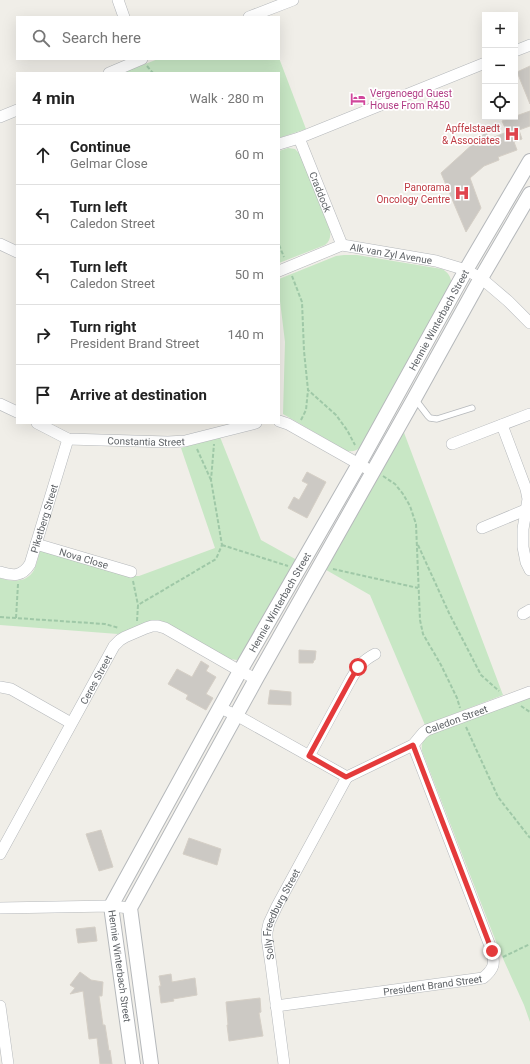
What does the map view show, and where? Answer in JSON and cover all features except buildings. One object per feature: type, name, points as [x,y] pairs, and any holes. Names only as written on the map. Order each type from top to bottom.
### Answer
[{"type":"street","points":[[118,0],[124,16]]},
{"type":"street","points":[[252,16],[293,0]]},
{"type":"street","points":[[518,50],[530,45]]},
{"type":"street","points":[[111,72],[139,60]]},
{"type":"street","points":[[280,144],[299,138],[482,64]]},
{"type":"street","points":[[0,117],[16,110]]},
{"type":"street","name":"Craddock","points":[[299,138],[342,245]]},
{"type":"street","name":"Hennie Winterbach Street","points":[[133,1064],[111,906],[240,671],[359,464],[466,270],[530,161]]},
{"type":"street","name":"Hennie Winterbach Street","points":[[151,1064],[130,908],[256,679],[481,278],[530,194]]},
{"type":"street","points":[[0,244],[16,252]]},
{"type":"street","name":"Alk van Zyl Avenue","points":[[284,269],[342,245],[436,261],[466,270],[481,278],[508,301],[530,323]]},
{"type":"street","points":[[0,404],[16,412]]},
{"type":"street","points":[[452,444],[530,414]]},
{"type":"street","points":[[280,421],[288,424],[372,472]]},
{"type":"street","name":"Constantia Street","points":[[40,424],[68,439],[168,442],[179,442],[193,439],[252,424]]},
{"type":"street","points":[[502,425],[526,489],[528,499],[528,509],[522,529],[522,547],[530,570]]},
{"type":"street","name":"Piketberg Street","points":[[19,574],[28,569],[30,564],[68,439]]},
{"type":"street","points":[[482,528],[528,509]]},
{"type":"street","name":"Nova Close","points":[[36,544],[131,572]]},
{"type":"street","points":[[0,572],[9,575],[19,574]]},
{"type":"street","name":"Ceres Street","points":[[0,854],[114,646],[120,640],[152,626],[165,628],[256,679]]},
{"type":"street","points":[[309,756],[358,667],[367,658],[375,654]]},
{"type":"street","points":[[0,686],[10,689],[72,723]]},
{"type":"street","name":"Caledon Street","points":[[346,777],[413,745],[427,730],[530,692]]},
{"type":"street","points":[[220,708],[236,715],[346,777]]},
{"type":"street","points":[[413,745],[492,951],[494,961]]},
{"type":"street","name":"Solly Freedburg Street","points":[[284,1064],[267,938],[268,923],[346,777]]},
{"type":"street","points":[[0,830],[10,835]]},
{"type":"street","points":[[0,908],[111,906],[130,908]]},
{"type":"street","name":"President Brand Street","points":[[276,1006],[483,978],[492,970],[494,961]]},
{"type":"street","points":[[0,1006],[8,1064]]},
{"type":"lane","points":[[414,399],[428,416],[436,419],[472,408]]},
{"type":"path","points":[[280,249],[284,269],[302,302],[304,351],[308,390],[306,410],[297,429]]},
{"type":"path","points":[[308,390],[336,415],[347,430],[356,447],[359,464]]},
{"type":"path","points":[[211,480],[215,433]]},
{"type":"path","points":[[138,605],[216,559],[222,545],[211,480],[193,439]]},
{"type":"path","points":[[372,472],[395,484],[410,506],[416,524],[420,620],[423,634],[441,665],[457,698],[462,718],[498,796],[530,838]]},
{"type":"path","points":[[417,542],[449,613],[481,675],[509,700],[530,712]]},
{"type":"path","points":[[0,617],[105,624],[136,632],[138,605],[131,572]]},
{"type":"path","points":[[16,618],[19,574]]},
{"type":"path","points":[[494,961],[530,944]]},
{"type":"green space","points":[[155,60],[280,60],[306,129],[280,138],[280,72],[125,72]]},
{"type":"green space","points":[[288,148],[295,149],[300,154],[330,230],[330,234],[329,240],[325,245],[280,263],[280,151]]},
{"type":"green space","points":[[357,255],[442,269],[450,276],[451,281],[451,286],[361,447],[351,451],[347,451],[283,414],[285,342],[280,301],[280,279],[336,256]]},
{"type":"green space","points":[[403,430],[503,695],[425,725],[370,595],[321,567]]},
{"type":"green space","points":[[220,437],[261,540],[297,560],[240,658],[237,660],[230,659],[162,621],[157,620],[118,634],[0,625],[0,578],[14,581],[27,577],[34,570],[40,551],[44,550],[133,576],[139,576],[215,548],[181,448]]},
{"type":"green space","points":[[530,696],[530,1022],[500,952],[422,751],[422,744],[430,735]]},
{"type":"place","name":"Vergenoegd Guest House From R450","points":[[358,99]]},
{"type":"place","name":"Apffelstaedt & Associates","points":[[512,134]]},
{"type":"place","name":"Panorama Oncology Centre","points":[[462,193]]},
{"type":"route","points":[[358,667],[309,756],[346,777],[413,745],[492,951]]}]
